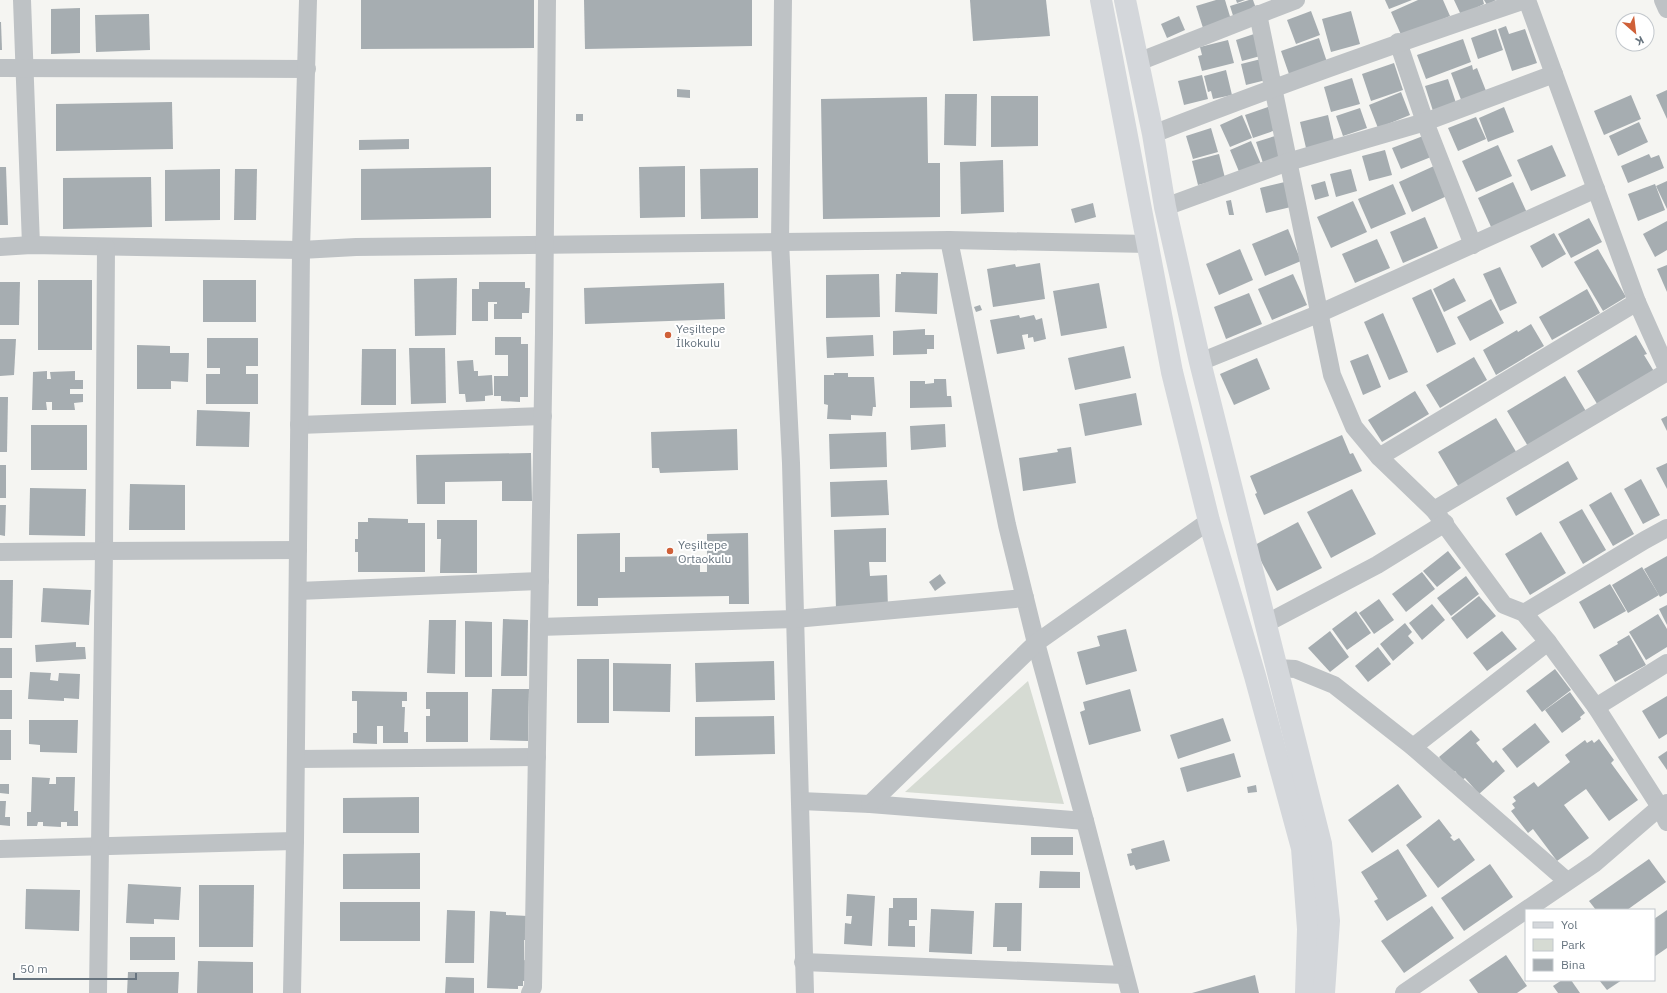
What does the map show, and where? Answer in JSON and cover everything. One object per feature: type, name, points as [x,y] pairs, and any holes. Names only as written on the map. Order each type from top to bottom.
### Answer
[{"type":"main road","points":[[1101,0],[1172,372],[1209,521],[1255,676],[1302,848],[1308,929],[1306,993]]},
{"type":"main road","points":[[1125,0],[1153,134],[1165,207],[1200,362],[1321,844],[1330,921],[1324,993]]},
{"type":"street","points":[[22,0],[31,245]]},
{"type":"street","points":[[292,993],[301,250],[308,0]]},
{"type":"street","points":[[530,993],[533,987],[543,416],[547,0]]},
{"type":"street","points":[[783,0],[780,242],[791,455],[805,993]]},
{"type":"street","points":[[1138,62],[1296,0]]},
{"type":"street","points":[[1153,134],[1274,87],[1398,42],[1526,0],[1638,302],[1667,371],[1440,517],[1377,565],[1265,624]]},
{"type":"street","points":[[1663,0],[1667,9]]},
{"type":"street","points":[[1258,14],[1274,87],[1318,314],[1332,375],[1354,427],[1379,458],[1440,517],[1494,593],[1504,604],[1524,613],[1548,642],[1596,707],[1664,811],[1595,863],[1526,909]]},
{"type":"street","points":[[1398,42],[1425,122],[1472,245]]},
{"type":"street","points":[[0,68],[306,69]]},
{"type":"street","points":[[1165,207],[1288,162],[1425,122],[1554,74]]},
{"type":"street","points":[[1200,362],[1318,314],[1596,189]]},
{"type":"street","points":[[949,240],[1007,525],[1036,643],[1130,993]]},
{"type":"street","points":[[0,246],[31,245],[301,250],[356,247],[949,240],[1148,244]]},
{"type":"street","points":[[98,993],[104,551],[106,247]]},
{"type":"street","points":[[1379,458],[1638,302]]},
{"type":"street","points":[[299,425],[543,416]]},
{"type":"street","points":[[870,804],[1036,643],[1209,521]]},
{"type":"street","points":[[1524,613],[1667,528]]},
{"type":"street","points":[[0,552],[298,550]]},
{"type":"street","points":[[298,591],[540,581]]},
{"type":"street","points":[[539,627],[795,619],[1025,598]]},
{"type":"street","points":[[1413,747],[1548,642]]},
{"type":"street","points":[[1596,707],[1667,662]]},
{"type":"street","points":[[1277,668],[1295,669],[1334,685],[1413,747],[1567,881]]},
{"type":"street","points":[[296,760],[537,757]]},
{"type":"street","points":[[800,801],[870,804],[1085,821]]},
{"type":"street","points":[[0,849],[295,841]]},
{"type":"street","points":[[1404,993],[1525,910]]},
{"type":"street","points":[[803,962],[1124,975]]},
{"type":"green space","points":[[1028,681],[1064,804],[905,792]]},
{"type":"building","points":[[361,0],[534,0],[534,48],[361,49]]},
{"type":"building","points":[[584,0],[752,0],[752,46],[585,49]]},
{"type":"building","points":[[970,0],[1046,0],[1050,36],[973,41]]},
{"type":"building","points":[[1216,0],[1225,0],[1232,23],[1204,31],[1196,6]]},
{"type":"building","points":[[1236,0],[1245,0],[1237,3]]},
{"type":"building","points":[[1253,0],[1258,14],[1235,22],[1230,6]]},
{"type":"building","points":[[1385,0],[1412,0],[1389,9]]},
{"type":"building","points":[[1418,0],[1443,0],[1450,16],[1402,37],[1391,12]]},
{"type":"building","points":[[1454,0],[1483,0],[1484,4],[1461,15]]},
{"type":"building","points":[[1484,0],[1496,0],[1487,5]]},
{"type":"building","points":[[80,8],[80,53],[51,54],[51,9]]},
{"type":"building","points":[[1311,11],[1320,35],[1296,44],[1287,20]]},
{"type":"building","points":[[1351,11],[1360,44],[1331,52],[1322,19]]},
{"type":"building","points":[[149,14],[150,50],[96,52],[95,15]]},
{"type":"building","points":[[1179,16],[1185,30],[1167,38],[1161,24]]},
{"type":"building","points":[[1,22],[2,50],[0,50]]},
{"type":"building","points":[[1506,26],[1509,34],[1525,29],[1537,63],[1512,71],[1498,29]]},
{"type":"building","points":[[1496,29],[1503,50],[1478,59],[1471,38]]},
{"type":"building","points":[[1257,33],[1264,55],[1242,61],[1236,40]]},
{"type":"building","points":[[1319,38],[1327,62],[1289,74],[1281,51]]},
{"type":"building","points":[[1463,39],[1471,62],[1426,79],[1417,55]]},
{"type":"building","points":[[1228,40],[1234,63],[1202,71],[1198,56],[1202,55],[1200,47]]},
{"type":"building","points":[[1265,58],[1270,79],[1246,85],[1241,64]]},
{"type":"building","points":[[1394,63],[1403,90],[1371,101],[1362,74]]},
{"type":"building","points":[[1472,65],[1473,70],[1477,68],[1488,96],[1463,105],[1451,73]]},
{"type":"building","points":[[1226,70],[1232,95],[1213,99],[1211,91],[1208,92],[1204,76]]},
{"type":"building","points":[[1202,75],[1208,99],[1184,105],[1178,81]]},
{"type":"building","points":[[1352,78],[1360,104],[1331,112],[1324,87]]},
{"type":"building","points":[[1448,79],[1457,106],[1434,114],[1425,86]]},
{"type":"building","points":[[677,89],[690,90],[690,98],[677,97]]},
{"type":"building","points":[[1667,90],[1667,119],[1656,95]]},
{"type":"building","points":[[1401,92],[1410,115],[1378,128],[1369,105]]},
{"type":"building","points":[[945,94],[977,94],[976,146],[944,145]]},
{"type":"building","points":[[1631,95],[1641,119],[1604,135],[1594,111]]},
{"type":"building","points":[[991,96],[1038,96],[1038,146],[991,147]]},
{"type":"building","points":[[927,97],[928,163],[940,163],[940,217],[823,219],[821,99]]},
{"type":"building","points":[[172,102],[173,149],[56,151],[56,104]]},
{"type":"building","points":[[1268,107],[1276,130],[1253,138],[1245,115]]},
{"type":"building","points":[[1504,107],[1514,132],[1488,142],[1479,118]]},
{"type":"building","points":[[1360,108],[1367,128],[1343,136],[1336,116]]},
{"type":"building","points":[[576,114],[583,114],[583,121],[576,121]]},
{"type":"building","points":[[1242,115],[1252,138],[1230,147],[1220,125]]},
{"type":"building","points":[[1328,115],[1334,141],[1306,148],[1300,122]]},
{"type":"building","points":[[1476,117],[1486,139],[1458,151],[1448,128]]},
{"type":"building","points":[[1639,122],[1648,142],[1618,156],[1609,136]]},
{"type":"building","points":[[1211,128],[1218,152],[1193,159],[1186,136]]},
{"type":"building","points":[[1275,136],[1282,157],[1263,163],[1256,142]]},
{"type":"building","points":[[1423,136],[1431,157],[1401,169],[1392,148]]},
{"type":"building","points":[[409,139],[409,149],[359,150],[359,140]]},
{"type":"building","points":[[1251,141],[1261,164],[1240,174],[1230,150]]},
{"type":"building","points":[[1498,145],[1512,176],[1476,192],[1462,161]]},
{"type":"building","points":[[1552,145],[1566,176],[1531,191],[1517,160]]},
{"type":"building","points":[[1385,150],[1392,175],[1369,181],[1362,156]]},
{"type":"building","points":[[1219,154],[1225,178],[1198,185],[1192,161]]},
{"type":"building","points":[[1649,154],[1651,158],[1659,155],[1664,168],[1628,183],[1621,166]]},
{"type":"building","points":[[1003,160],[1004,212],[961,214],[960,162]]},
{"type":"building","points":[[685,166],[685,217],[640,218],[639,167]]},
{"type":"building","points":[[1434,166],[1447,196],[1412,212],[1399,182]]},
{"type":"building","points":[[0,167],[6,167],[8,225],[0,225]]},
{"type":"building","points":[[491,167],[491,218],[361,220],[361,169]]},
{"type":"building","points":[[758,168],[758,218],[701,219],[700,169]]},
{"type":"building","points":[[220,169],[220,220],[165,221],[165,170]]},
{"type":"building","points":[[235,169],[257,169],[256,220],[234,220]]},
{"type":"building","points":[[1351,169],[1357,191],[1336,197],[1330,174]]},
{"type":"building","points":[[151,177],[152,227],[63,229],[63,178]]},
{"type":"building","points":[[1289,181],[1295,206],[1266,213],[1260,188]]},
{"type":"building","points":[[1325,181],[1329,196],[1315,200],[1311,185]]},
{"type":"building","points":[[1667,181],[1667,209],[1656,186]]},
{"type":"building","points":[[1513,182],[1527,213],[1492,229],[1478,198]]},
{"type":"building","points":[[1393,184],[1406,214],[1371,229],[1358,199]]},
{"type":"building","points":[[1655,184],[1665,210],[1638,221],[1628,194]]},
{"type":"building","points":[[1231,200],[1234,215],[1229,215],[1226,201]]},
{"type":"building","points":[[1353,201],[1367,232],[1331,248],[1317,217]]},
{"type":"building","points":[[1093,203],[1096,217],[1075,223],[1071,209]]},
{"type":"building","points":[[1425,217],[1438,248],[1403,263],[1390,232]]},
{"type":"building","points":[[1589,218],[1602,242],[1571,258],[1558,234]]},
{"type":"building","points":[[1667,221],[1667,250],[1655,257],[1643,234]]},
{"type":"building","points":[[1288,229],[1301,261],[1265,276],[1252,244]]},
{"type":"building","points":[[1554,233],[1566,254],[1542,268],[1530,246]]},
{"type":"building","points":[[1377,239],[1390,268],[1355,283],[1342,254]]},
{"type":"building","points":[[1240,249],[1253,280],[1219,295],[1206,264]]},
{"type":"building","points":[[1598,249],[1626,297],[1603,311],[1574,262]]},
{"type":"building","points":[[1040,263],[1045,299],[993,307],[987,269],[1015,264],[1016,267]]},
{"type":"building","points":[[1667,265],[1667,292],[1657,269]]},
{"type":"building","points":[[1500,267],[1517,303],[1500,311],[1483,274]]},
{"type":"building","points":[[901,272],[938,273],[937,314],[895,312],[896,274],[901,274]]},
{"type":"building","points":[[879,274],[880,317],[826,318],[826,275]]},
{"type":"building","points":[[1293,274],[1307,305],[1272,320],[1258,289]]},
{"type":"building","points":[[457,278],[456,335],[415,336],[414,279]]},
{"type":"building","points":[[1454,278],[1466,301],[1444,312],[1433,289]]},
{"type":"building","points":[[38,280],[92,280],[92,350],[38,350]]},
{"type":"building","points":[[203,280],[256,280],[256,322],[203,322]]},
{"type":"building","points":[[0,282],[20,282],[19,325],[0,325]]},
{"type":"building","points":[[479,282],[525,282],[525,288],[530,288],[529,313],[522,313],[522,319],[494,319],[494,304],[497,304],[497,302],[488,302],[488,321],[472,321],[472,289],[479,289]]},
{"type":"building","points":[[724,283],[725,319],[585,324],[584,288]]},
{"type":"building","points":[[1099,283],[1107,328],[1061,336],[1053,291]]},
{"type":"building","points":[[1431,289],[1456,344],[1437,353],[1412,298]]},
{"type":"building","points":[[1587,289],[1600,313],[1552,340],[1539,317]]},
{"type":"building","points":[[1249,293],[1262,324],[1226,339],[1214,307]]},
{"type":"building","points":[[1491,299],[1504,323],[1470,341],[1457,317]]},
{"type":"building","points":[[980,305],[982,310],[976,312],[974,307]]},
{"type":"building","points":[[1383,313],[1408,372],[1389,380],[1364,322]]},
{"type":"building","points":[[1019,315],[1020,318],[1034,315],[1036,320],[1042,318],[1046,339],[1034,342],[1033,337],[1028,338],[1028,334],[1022,335],[1025,349],[997,354],[990,320]]},
{"type":"building","points":[[1531,324],[1544,346],[1496,375],[1483,350],[1517,330],[1518,332]]},
{"type":"building","points":[[925,329],[925,335],[934,335],[934,349],[927,349],[927,354],[893,355],[893,331]]},
{"type":"building","points":[[873,335],[874,356],[827,358],[826,337]]},
{"type":"building","points":[[1636,335],[1647,354],[1644,355],[1655,373],[1599,407],[1577,371]]},
{"type":"building","points":[[495,337],[521,337],[521,344],[528,344],[528,397],[520,397],[520,402],[501,401],[501,396],[494,396],[494,376],[508,376],[508,355],[495,355]]},
{"type":"building","points":[[207,338],[258,338],[258,366],[246,366],[246,374],[258,374],[258,404],[206,404],[206,374],[220,374],[220,368],[207,368]]},
{"type":"building","points":[[0,339],[16,339],[14,375],[0,376]]},
{"type":"building","points":[[137,345],[170,346],[170,353],[189,353],[188,382],[171,381],[171,389],[137,389]]},
{"type":"building","points":[[1124,346],[1131,378],[1075,390],[1068,358]]},
{"type":"building","points":[[409,348],[445,348],[446,403],[411,404]]},
{"type":"building","points":[[362,349],[396,349],[396,405],[361,405]]},
{"type":"building","points":[[1368,354],[1381,387],[1363,395],[1350,361]]},
{"type":"building","points":[[1474,357],[1487,380],[1440,408],[1426,385]]},
{"type":"building","points":[[1257,358],[1270,389],[1234,405],[1220,374]]},
{"type":"building","points":[[473,360],[474,371],[478,371],[478,376],[492,375],[493,395],[485,396],[485,401],[466,402],[465,394],[459,394],[457,361]]},
{"type":"building","points":[[47,371],[47,379],[51,379],[50,372],[75,371],[75,380],[83,380],[83,389],[70,389],[70,394],[83,394],[83,402],[74,403],[75,410],[52,410],[52,402],[46,402],[47,410],[32,410],[33,372]]},
{"type":"building","points":[[834,373],[848,373],[848,377],[874,377],[876,407],[873,407],[872,416],[851,415],[851,420],[827,419],[828,405],[824,404],[824,375],[834,375]]},
{"type":"building","points":[[1565,376],[1587,413],[1529,448],[1507,411]]},
{"type":"building","points":[[934,379],[946,379],[947,396],[951,396],[952,407],[910,408],[910,381],[925,381],[925,384],[934,383]]},
{"type":"building","points":[[1415,391],[1429,414],[1382,442],[1368,420]]},
{"type":"building","points":[[1136,393],[1142,425],[1085,436],[1079,404]]},
{"type":"building","points":[[0,397],[8,397],[7,452],[0,452]]},
{"type":"building","points":[[197,410],[250,412],[249,447],[196,446]]},
{"type":"building","points":[[1667,416],[1667,431],[1661,419]]},
{"type":"building","points":[[1496,418],[1518,455],[1460,489],[1438,452]]},
{"type":"building","points":[[945,424],[946,447],[911,450],[910,426]]},
{"type":"building","points":[[31,425],[87,425],[87,470],[31,470]]},
{"type":"building","points":[[737,429],[738,470],[660,473],[659,468],[652,468],[651,432]]},
{"type":"building","points":[[886,432],[887,467],[830,469],[829,434]]},
{"type":"building","points":[[1342,435],[1350,454],[1353,453],[1362,471],[1264,515],[1255,494],[1257,493],[1250,476]]},
{"type":"building","points":[[1071,447],[1076,483],[1023,491],[1019,458],[1058,452],[1057,449]]},
{"type":"building","points":[[531,453],[532,501],[502,501],[502,481],[445,482],[445,504],[417,504],[416,455]]},
{"type":"building","points":[[1568,461],[1578,479],[1516,516],[1506,498]]},
{"type":"building","points":[[1667,463],[1667,489],[1656,468]]},
{"type":"building","points":[[0,465],[6,465],[6,498],[0,498]]},
{"type":"building","points":[[1641,479],[1660,515],[1643,524],[1624,489]]},
{"type":"building","points":[[887,480],[889,515],[831,517],[830,482]]},
{"type":"building","points":[[130,484],[185,485],[185,530],[129,530]]},
{"type":"building","points":[[30,488],[86,489],[85,536],[29,535]]},
{"type":"building","points":[[1352,489],[1376,534],[1331,558],[1307,512]]},
{"type":"building","points":[[1611,492],[1634,534],[1613,546],[1589,505]]},
{"type":"building","points":[[0,505],[6,505],[5,536],[0,535]]},
{"type":"building","points":[[1582,509],[1606,550],[1583,564],[1559,522]]},
{"type":"building","points":[[368,518],[408,519],[408,523],[425,523],[425,572],[358,572],[358,552],[355,552],[355,539],[358,539],[358,522],[368,522]]},
{"type":"building","points":[[437,520],[477,520],[477,573],[440,573],[441,539],[437,539]]},
{"type":"building","points":[[1298,522],[1322,568],[1277,591],[1253,546]]},
{"type":"building","points":[[886,528],[886,562],[869,562],[870,576],[887,575],[888,609],[836,610],[834,530]]},
{"type":"building","points":[[1541,532],[1566,573],[1530,595],[1505,554]]},
{"type":"building","points":[[620,533],[620,572],[625,572],[625,557],[700,556],[700,572],[707,572],[707,534],[748,533],[749,604],[729,604],[729,596],[598,598],[598,606],[577,606],[577,534]]},
{"type":"building","points":[[1448,551],[1461,568],[1437,587],[1423,571]]},
{"type":"building","points":[[1667,556],[1667,593],[1660,597],[1644,569]]},
{"type":"building","points":[[1642,567],[1659,595],[1628,613],[1612,585]]},
{"type":"building","points":[[1422,572],[1435,589],[1406,612],[1392,594]]},
{"type":"building","points":[[940,574],[946,583],[935,591],[929,582]]},
{"type":"building","points":[[1466,576],[1479,594],[1451,616],[1437,598]]},
{"type":"building","points":[[0,580],[13,580],[12,638],[0,638]]},
{"type":"building","points":[[1610,584],[1626,611],[1594,629],[1579,602]]},
{"type":"building","points":[[43,588],[91,590],[89,625],[41,622]]},
{"type":"building","points":[[1479,596],[1496,616],[1467,639],[1451,618]]},
{"type":"building","points":[[1379,599],[1394,620],[1374,634],[1359,613]]},
{"type":"building","points":[[1432,604],[1445,620],[1422,640],[1409,623]]},
{"type":"building","points":[[1667,605],[1667,625],[1659,609]]},
{"type":"building","points":[[1356,611],[1371,633],[1347,650],[1332,629]]},
{"type":"building","points":[[1658,614],[1667,629],[1667,647],[1646,660],[1629,632]]},
{"type":"building","points":[[503,619],[528,620],[527,676],[501,676]]},
{"type":"building","points":[[429,620],[456,620],[455,674],[427,673]]},
{"type":"building","points":[[465,621],[492,622],[492,677],[465,677]]},
{"type":"building","points":[[1405,623],[1412,632],[1408,636],[1414,643],[1393,661],[1380,644]]},
{"type":"building","points":[[1126,629],[1137,671],[1086,685],[1077,652],[1100,646],[1097,636]]},
{"type":"building","points":[[1330,631],[1349,657],[1330,672],[1308,648]]},
{"type":"building","points":[[1502,631],[1517,649],[1487,671],[1473,653]]},
{"type":"building","points":[[1629,635],[1646,665],[1615,682],[1599,655],[1618,644],[1617,642]]},
{"type":"building","points":[[76,642],[76,647],[85,647],[86,659],[36,662],[35,645]]},
{"type":"building","points":[[1378,647],[1391,664],[1368,682],[1355,666]]},
{"type":"building","points":[[0,648],[12,648],[12,678],[0,678]]},
{"type":"building","points":[[577,659],[609,659],[609,723],[577,723]]},
{"type":"building","points":[[774,661],[775,700],[696,702],[695,663]]},
{"type":"building","points":[[613,663],[671,664],[670,712],[613,711]]},
{"type":"building","points":[[1555,669],[1571,690],[1542,712],[1526,691]]},
{"type":"building","points":[[30,672],[51,673],[50,680],[58,681],[59,673],[80,674],[79,699],[64,698],[64,701],[28,699]]},
{"type":"building","points":[[492,689],[529,689],[528,741],[490,740]]},
{"type":"building","points":[[1130,689],[1141,731],[1089,745],[1080,712],[1085,710],[1083,702]]},
{"type":"building","points":[[0,690],[12,690],[12,719],[0,719]]},
{"type":"building","points":[[352,691],[407,692],[407,701],[402,701],[402,707],[405,707],[404,732],[408,732],[408,743],[383,743],[383,726],[377,726],[377,744],[353,743],[353,733],[357,733],[357,701],[352,701]]},
{"type":"building","points":[[426,692],[468,692],[468,742],[426,742],[426,716],[430,716],[430,709],[426,709]]},
{"type":"building","points":[[1570,692],[1585,713],[1580,717],[1581,719],[1562,733],[1545,710]]},
{"type":"building","points":[[1667,696],[1667,734],[1659,739],[1642,711]]},
{"type":"building","points":[[774,716],[775,754],[695,756],[695,717]]},
{"type":"building","points":[[1223,718],[1231,741],[1178,759],[1170,735]]},
{"type":"building","points":[[29,720],[78,720],[77,753],[40,752],[40,745],[29,744]]},
{"type":"building","points":[[1535,723],[1550,742],[1517,768],[1502,749]]},
{"type":"building","points":[[0,730],[11,730],[11,760],[0,760]]},
{"type":"building","points":[[1471,730],[1480,740],[1476,743],[1493,763],[1496,760],[1505,771],[1479,794],[1465,778],[1462,780],[1455,771],[1452,773],[1439,757]]},
{"type":"building","points":[[1599,739],[1614,760],[1611,763],[1638,800],[1609,821],[1586,789],[1564,805],[1589,838],[1557,861],[1533,829],[1528,833],[1511,811],[1515,808],[1512,804],[1516,801],[1513,797],[1534,782],[1538,787],[1570,762],[1565,755],[1585,740],[1587,743],[1592,740],[1594,743]]},
{"type":"building","points":[[1667,751],[1667,770],[1658,757]]},
{"type":"building","points":[[1234,753],[1241,777],[1187,792],[1180,768]]},
{"type":"building","points":[[32,777],[50,778],[49,784],[56,784],[56,777],[75,777],[74,811],[78,811],[78,826],[67,826],[67,822],[61,822],[61,827],[43,826],[43,822],[38,822],[37,826],[27,826],[27,812],[31,812]]},
{"type":"building","points":[[0,784],[9,784],[9,794],[0,793]]},
{"type":"building","points":[[1398,784],[1422,817],[1372,853],[1348,820]]},
{"type":"building","points":[[1256,785],[1257,792],[1248,793],[1247,787]]},
{"type":"building","points":[[419,797],[419,833],[343,833],[343,798]]},
{"type":"building","points":[[0,801],[6,801],[5,817],[10,817],[10,826],[0,825]]},
{"type":"building","points":[[1439,819],[1452,836],[1450,837],[1454,841],[1459,838],[1475,860],[1438,888],[1406,845]]},
{"type":"building","points":[[1031,837],[1073,837],[1073,855],[1031,855]]},
{"type":"building","points":[[1164,840],[1170,861],[1136,870],[1134,865],[1130,866],[1127,854],[1132,853],[1131,849]]},
{"type":"building","points":[[1398,849],[1427,896],[1387,921],[1374,901],[1378,899],[1361,872]]},
{"type":"building","points":[[420,853],[420,889],[343,889],[343,854]]},
{"type":"building","points":[[1649,859],[1666,882],[1628,909],[1595,909],[1589,901]]},
{"type":"building","points":[[1490,864],[1513,897],[1464,931],[1441,898]]},
{"type":"building","points":[[1040,871],[1080,872],[1080,888],[1039,888]]},
{"type":"building","points":[[128,884],[181,887],[179,920],[154,919],[154,924],[126,923]]},
{"type":"building","points":[[199,885],[254,885],[253,947],[199,947]]},
{"type":"building","points":[[26,889],[80,890],[79,931],[25,929]]},
{"type":"building","points":[[847,894],[875,896],[872,946],[844,944],[845,923],[851,924],[852,916],[846,916]]},
{"type":"building","points":[[893,898],[917,898],[917,920],[909,920],[909,926],[915,926],[915,947],[888,946],[889,908],[893,908]]},
{"type":"building","points":[[340,902],[420,902],[420,941],[340,941]]},
{"type":"building","points":[[995,903],[1022,903],[1021,951],[1007,951],[1007,947],[993,947]]},
{"type":"building","points":[[1432,906],[1454,938],[1404,973],[1381,941]]},
{"type":"building","points":[[931,909],[974,911],[972,954],[929,952]]},
{"type":"building","points":[[447,910],[475,911],[474,963],[445,963]]},
{"type":"building","points":[[1667,910],[1667,948],[1655,956],[1655,918]]},
{"type":"building","points":[[490,911],[506,912],[506,915],[528,916],[528,940],[524,940],[524,960],[527,961],[527,981],[523,981],[523,986],[518,986],[518,989],[487,988]]},
{"type":"building","points":[[130,937],[175,937],[175,960],[130,960]]},
{"type":"building","points":[[1506,955],[1527,986],[1517,993],[1478,993],[1469,980]]},
{"type":"building","points":[[198,961],[253,962],[253,993],[197,993]]},
{"type":"building","points":[[128,972],[179,972],[178,993],[127,993]]},
{"type":"building","points":[[1255,975],[1259,993],[1192,993]]},
{"type":"building","points":[[446,977],[474,978],[474,993],[445,993]]},
{"type":"building","points":[[1560,981],[1572,981],[1580,993],[1558,993],[1553,986]]},
{"type":"building","points":[[1600,981],[1620,981],[1607,990]]},
{"type":"place","name":"Yeşiltepe İlkokulu","points":[[668,335]]},
{"type":"place","name":"Yeşiltepe Ortaokulu","points":[[670,551]]}]
